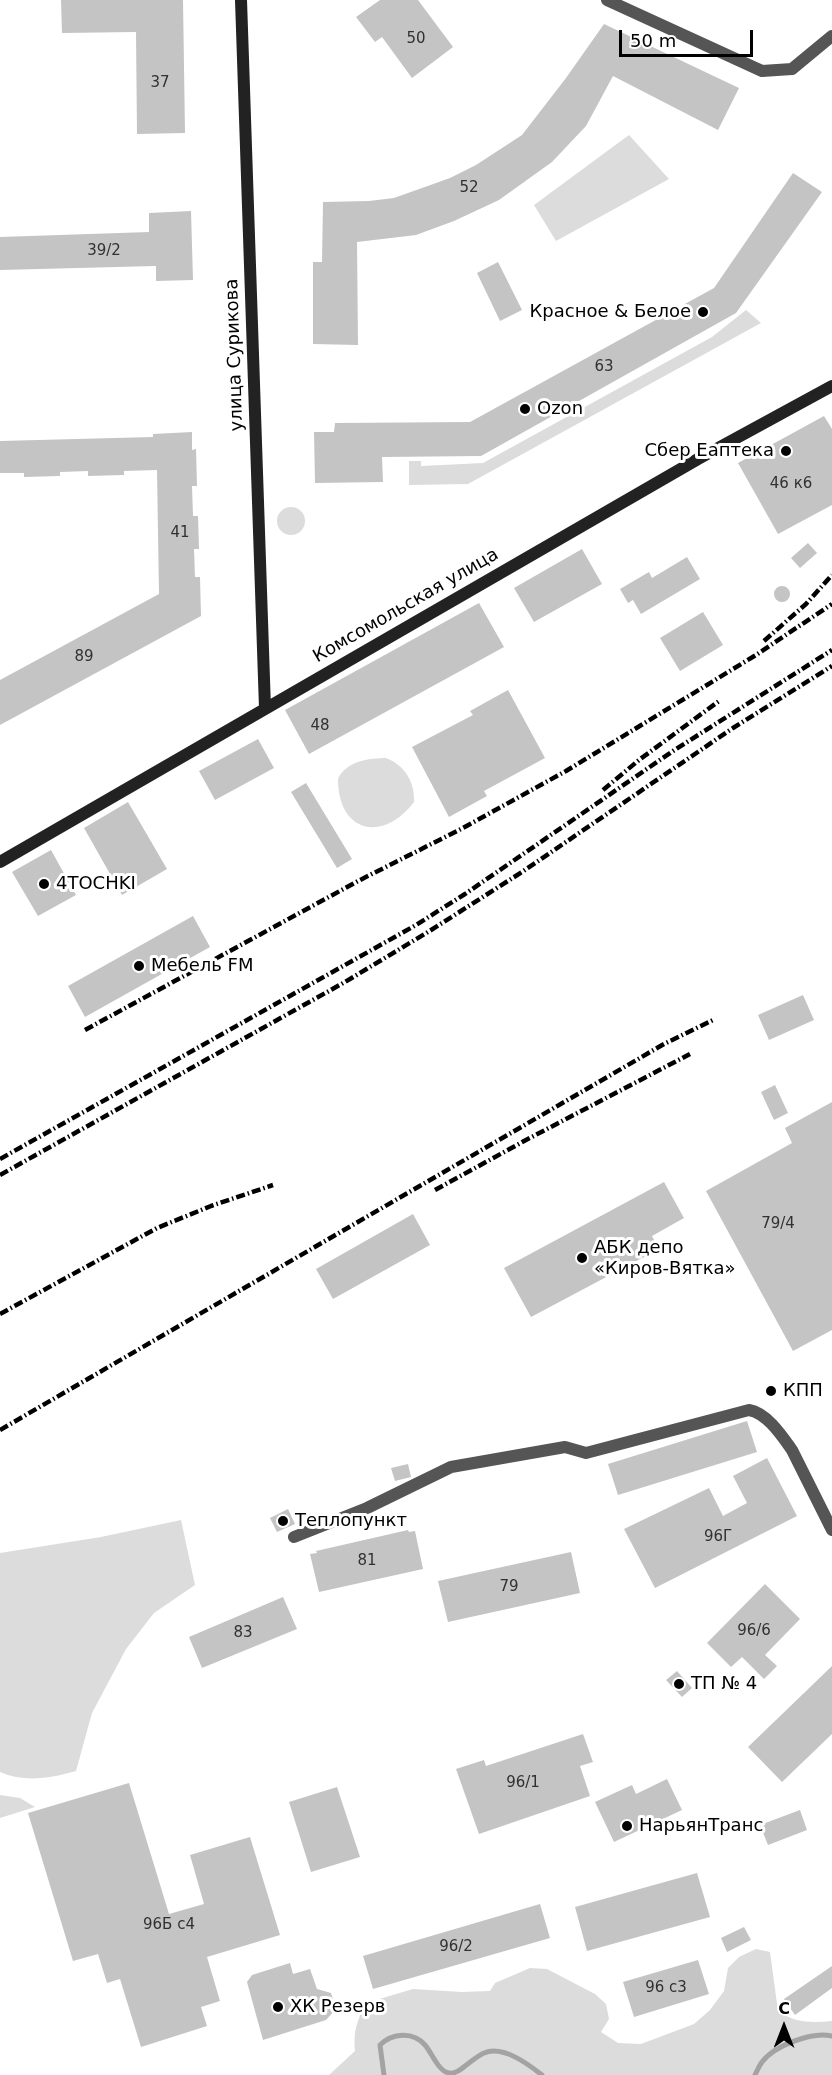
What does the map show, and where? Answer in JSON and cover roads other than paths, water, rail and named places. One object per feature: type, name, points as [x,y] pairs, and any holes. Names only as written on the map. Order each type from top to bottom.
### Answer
[{"type":"main road","name":"улица Сурикова","points":[[241,0],[265,708]]},
{"type":"main road","name":"Комсомольская улица","points":[[0,862],[698,459],[832,386]]},
{"type":"street","points":[[607,0],[762,71],[792,69],[832,36]]},
{"type":"street","points":[[294,1537],[367,1508],[451,1467],[565,1448],[586,1453],[749,1410],[764,1418],[784,1438],[832,1530]]},
{"type":"waterway","points":[[384,2075],[380,2045],[390,2038],[402,2035],[420,2040],[445,2072],[453,2073],[491,2051],[515,2057],[542,2075]]},
{"type":"waterway","points":[[755,2075],[768,2056],[784,2045],[814,2036],[832,2036]]},
{"type":"railway","points":[[764,641],[806,604],[832,575]]},
{"type":"railway","points":[[85,1030],[566,771],[756,655],[832,604]]},
{"type":"railway","points":[[0,1159],[416,925],[465,894],[673,751],[832,650]]},
{"type":"railway","points":[[0,1175],[345,982],[428,932],[522,872],[733,728],[832,666]]},
{"type":"railway","points":[[603,790],[639,760],[719,701]]},
{"type":"railway","points":[[0,1430],[664,1044],[715,1019]]},
{"type":"railway","points":[[435,1190],[690,1054]]},
{"type":"railway","points":[[0,1314],[157,1228],[211,1206],[273,1185]]},
{"type":"place","name":"Красное & Белое","points":[[703,312]]},
{"type":"place","name":"Ozon","points":[[525,409]]},
{"type":"place","name":"Сбер Еаптека","points":[[786,451]]},
{"type":"place","name":"4TOCHKI","points":[[44,884]]},
{"type":"place","name":"Мебель FM","points":[[139,966]]},
{"type":"place","name":"АБК депо «Киров-Вятка»","points":[[582,1258]]},
{"type":"place","name":"КПП","points":[[771,1391]]},
{"type":"place","name":"Теплопункт","points":[[283,1521]]},
{"type":"place","name":"ТП № 4","points":[[679,1684]]},
{"type":"place","name":"НарьянТранс","points":[[627,1826]]},
{"type":"place","name":"ХК Резерв","points":[[278,2007]]}]
